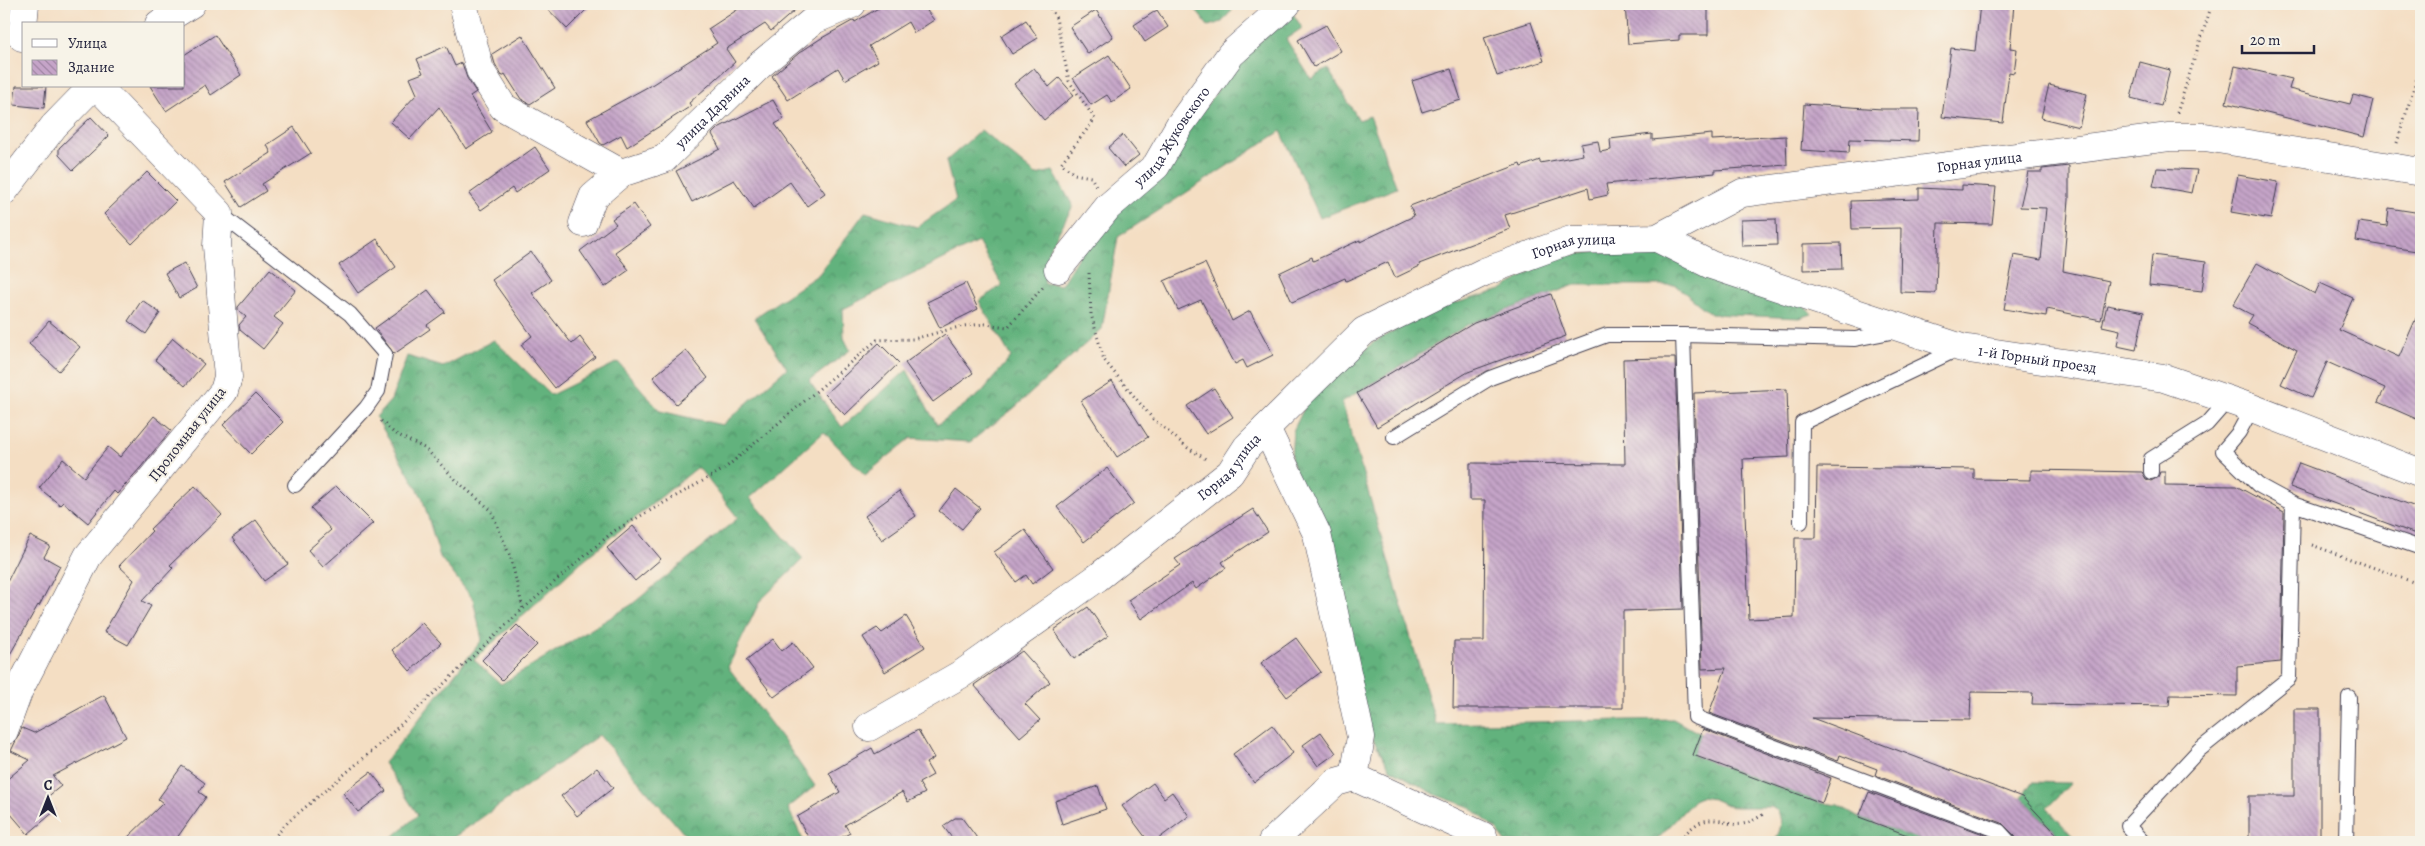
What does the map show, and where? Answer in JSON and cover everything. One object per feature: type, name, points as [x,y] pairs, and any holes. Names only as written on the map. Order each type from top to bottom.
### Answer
[{"type":"street","points":[[16,35],[25,4]]},
{"type":"street","points":[[163,22],[191,4]]},
{"type":"street","points":[[463,4],[480,70],[503,107],[621,173]]},
{"type":"street","name":"улица Дарвина","points":[[584,223],[593,197],[621,173],[664,159],[760,65],[814,20],[852,4]]},
{"type":"street","name":"улица Жуковского","points":[[1058,269],[1108,207],[1156,166],[1179,126],[1231,54],[1287,4]]},
{"type":"street","points":[[4,191],[54,126],[91,88]]},
{"type":"street","points":[[99,88],[219,213]]},
{"type":"street","name":"Горная улица","points":[[869,728],[963,673],[1096,578],[1230,473],[1247,447],[1364,331],[1484,272],[1571,240],[1657,238],[1742,192],[2169,136],[2205,137],[2421,172]]},
{"type":"street","name":"Проломная улица","points":[[4,731],[19,690],[88,556],[224,391],[228,377],[217,246],[219,213]]},
{"type":"street","name":"1-й Горный проезд","points":[[1657,238],[1711,265],[1962,348],[2164,378],[2240,404],[2421,473]]},
{"type":"street","points":[[1266,428],[1317,534],[1362,737],[1354,777]]},
{"type":"street","points":[[1272,842],[1336,782],[1354,777],[1483,836],[1485,842]]},
{"type":"lane","points":[[219,213],[350,314],[385,354],[378,391],[366,408],[295,485]]},
{"type":"lane","points":[[1394,437],[1490,378],[1607,335],[1683,335],[1855,340],[1905,330]]},
{"type":"lane","points":[[1683,335],[1695,716],[1999,831],[2010,842]]},
{"type":"lane","points":[[1801,522],[1802,424],[1962,348]]},
{"type":"lane","points":[[2151,472],[2150,459],[2240,404]]},
{"type":"lane","points":[[2240,404],[2239,432],[2223,451],[2258,485],[2293,504],[2421,548]]},
{"type":"lane","points":[[2143,842],[2128,826],[2199,750],[2289,678],[2293,504]]},
{"type":"lane","points":[[2346,842],[2349,697]]},
{"type":"path","points":[[1048,4],[1056,18],[1069,80],[1095,120],[1061,162],[1074,174],[1091,177],[1108,207]]},
{"type":"path","points":[[2169,136],[2212,4]]},
{"type":"path","points":[[2389,167],[2421,64]]},
{"type":"path","points":[[1089,267],[1091,314],[1104,360],[1153,419],[1188,448],[1230,473]]},
{"type":"path","points":[[270,842],[290,821],[378,746],[523,608],[614,532],[724,469],[877,340],[913,339],[963,326],[985,324],[1008,327],[1058,269]]},
{"type":"path","points":[[366,408],[394,433],[426,449],[460,484],[491,510],[511,560],[523,608]]},
{"type":"path","points":[[2293,529],[2313,546],[2421,585]]},
{"type":"path","points":[[1677,842],[1700,822],[1716,821],[1735,826],[1744,825],[1765,813]]},
{"type":"green space","points":[[1191,4],[1237,4],[1222,22],[1208,26]]},
{"type":"green space","points":[[1292,12],[1302,28],[1286,39],[1311,79],[1328,69],[1359,120],[1370,116],[1397,188],[1320,218],[1281,131],[1118,237],[1102,329],[1013,409],[970,442],[911,438],[865,475],[824,432],[750,498],[803,559],[760,601],[728,667],[784,741],[815,786],[788,808],[804,842],[691,842],[599,735],[447,842],[387,842],[418,815],[384,763],[482,640],[473,599],[440,557],[422,497],[376,417],[391,400],[407,356],[443,367],[494,340],[551,395],[618,362],[660,411],[722,425],[787,368],[754,318],[819,274],[865,212],[917,227],[956,200],[946,161],[981,130],[1036,175],[1053,171],[1073,206],[1048,252],[1044,283],[1061,285],[1087,242],[1189,129],[1240,59]],"holes":[[[978,242],[1002,285],[979,301],[1011,357],[981,393],[937,425],[907,370],[842,427],[809,381],[850,350],[844,338],[843,309]],[[698,467],[738,518],[631,605],[501,684],[474,660],[581,562]]]},
{"type":"green space","points":[[1636,247],[1802,303],[1812,314],[1800,318],[1711,314],[1675,285],[1575,285],[1469,324],[1342,402],[1436,724],[1673,719],[1701,734],[1693,755],[1822,803],[1838,805],[1859,817],[1926,842],[1773,842],[1778,835],[1780,827],[1778,811],[1771,807],[1732,807],[1713,799],[1701,797],[1694,800],[1655,842],[1506,842],[1497,830],[1470,807],[1436,795],[1390,769],[1370,734],[1291,458],[1293,431],[1306,404],[1371,344],[1425,312],[1501,290],[1554,257]]},
{"type":"green space","points":[[2032,782],[2071,783],[2047,808],[2078,842],[2064,842],[2022,797]]},
{"type":"building","points":[[543,4],[592,4],[567,29]]},
{"type":"building","points":[[746,4],[802,4],[771,31],[765,24],[726,49],[735,62],[689,103],[691,106],[627,147],[621,135],[603,145],[600,143],[587,120],[653,84],[717,43],[708,29]]},
{"type":"building","points":[[885,4],[938,4],[927,11],[934,20],[914,33],[908,22],[869,46],[878,61],[845,80],[838,68],[788,100],[772,76],[799,53],[820,39],[854,20],[855,22]]},
{"type":"building","points":[[1625,4],[1664,4],[1665,7],[1708,7],[1708,35],[1679,35],[1679,40],[1628,44]]},
{"type":"building","points":[[1980,4],[2014,4],[2010,48],[2017,49],[2014,73],[2009,72],[2003,123],[1942,117],[1951,48],[1975,51]]},
{"type":"building","points":[[1096,10],[1113,37],[1088,54],[1070,27]]},
{"type":"building","points":[[1157,10],[1168,27],[1145,42],[1134,25]]},
{"type":"building","points":[[1026,20],[1038,38],[1012,54],[1001,36]]},
{"type":"building","points":[[1531,22],[1544,61],[1497,76],[1484,37]]},
{"type":"building","points":[[1326,25],[1341,51],[1314,67],[1298,40]]},
{"type":"building","points":[[215,35],[241,75],[211,95],[205,85],[166,111],[151,88],[185,88],[185,54]]},
{"type":"building","points":[[522,35],[555,88],[530,104],[521,99],[505,74],[502,76],[492,54]]},
{"type":"building","points":[[446,46],[455,66],[462,63],[467,78],[476,92],[470,96],[492,132],[466,149],[439,107],[410,139],[391,122],[417,94],[410,78],[423,73],[417,59]]},
{"type":"building","points":[[1109,55],[1131,89],[1112,102],[1107,95],[1091,105],[1073,78]]},
{"type":"building","points":[[2140,62],[2170,70],[2161,106],[2131,98]]},
{"type":"building","points":[[2235,66],[2292,79],[2289,89],[2350,104],[2353,95],[2373,100],[2364,137],[2226,103]]},
{"type":"building","points":[[1034,68],[1049,87],[1059,78],[1074,95],[1044,120],[1014,84]]},
{"type":"building","points":[[1451,69],[1461,100],[1422,112],[1412,81]]},
{"type":"building","points":[[2049,85],[2087,94],[2079,127],[2041,118]]},
{"type":"building","points":[[16,86],[22,86],[22,88],[46,88],[44,108],[14,105]]},
{"type":"building","points":[[773,100],[784,119],[775,124],[825,193],[807,206],[790,182],[754,208],[734,180],[692,202],[676,171],[720,149],[712,134],[718,128]]},
{"type":"building","points":[[1804,104],[1882,109],[1919,109],[1918,141],[1850,139],[1849,153],[1801,150]]},
{"type":"building","points":[[91,117],[109,136],[73,170],[59,155],[59,148]]},
{"type":"building","points":[[294,127],[311,153],[262,184],[266,191],[241,207],[225,182],[271,153],[267,145]]},
{"type":"building","points":[[1652,134],[1652,140],[1712,134],[1712,140],[1786,136],[1787,165],[1715,170],[1715,173],[1606,184],[1608,195],[1590,199],[1588,188],[1505,215],[1510,229],[1419,264],[1420,266],[1395,278],[1388,262],[1346,281],[1345,278],[1292,302],[1279,273],[1312,257],[1313,261],[1360,240],[1360,242],[1414,216],[1410,206],[1520,164],[1521,167],[1540,160],[1540,163],[1583,155],[1581,144],[1598,141],[1600,152],[1611,150],[1610,139]]},
{"type":"building","points":[[1123,135],[1139,155],[1124,167],[1108,148]]},
{"type":"building","points":[[535,147],[550,169],[515,193],[512,188],[481,210],[469,194]]},
{"type":"building","points":[[2069,166],[2069,200],[2063,271],[2109,281],[2101,320],[2047,309],[2046,316],[2004,309],[2014,255],[2041,260],[2046,208],[2020,207],[2028,172],[2042,172],[2042,169]]},
{"type":"building","points":[[2157,168],[2197,170],[2192,193],[2153,186]]},
{"type":"building","points":[[147,172],[176,201],[132,244],[104,214]]},
{"type":"building","points":[[2238,175],[2278,182],[2271,219],[2231,212]]},
{"type":"building","points":[[1962,185],[1996,187],[1992,224],[1938,223],[1936,293],[1900,292],[1901,228],[1852,229],[1851,201],[1919,199],[1919,188],[1962,190]]},
{"type":"building","points":[[634,204],[650,227],[615,252],[629,270],[605,287],[580,251],[616,224],[612,219]]},
{"type":"building","points":[[2389,208],[2421,213],[2416,251],[2356,241],[2359,222],[2387,226]]},
{"type":"building","points":[[1776,219],[1777,245],[1742,246],[1741,220]]},
{"type":"building","points":[[377,239],[396,267],[358,293],[339,265]]},
{"type":"building","points":[[1841,243],[1842,269],[1803,270],[1803,244]]},
{"type":"building","points":[[531,252],[551,280],[532,293],[572,344],[580,337],[595,357],[555,388],[521,345],[532,336],[492,280]]},
{"type":"building","points":[[2152,255],[2206,262],[2202,291],[2149,285]]},
{"type":"building","points":[[184,263],[197,288],[179,298],[165,273]]},
{"type":"building","points":[[1205,263],[1232,321],[1250,311],[1273,355],[1247,368],[1243,360],[1235,364],[1201,300],[1178,310],[1164,281]]},
{"type":"building","points":[[2257,263],[2315,294],[2320,283],[2353,298],[2339,330],[2399,357],[2421,307],[2421,421],[2378,402],[2385,388],[2327,362],[2311,398],[2281,384],[2297,350],[2247,323],[2252,315],[2233,305]]},
{"type":"building","points":[[270,269],[296,290],[274,317],[283,324],[263,349],[240,330],[239,325],[246,317],[238,310],[238,307]]},
{"type":"building","points":[[966,283],[978,309],[940,328],[927,302]]},
{"type":"building","points":[[428,290],[445,312],[427,325],[430,329],[394,354],[375,328]]},
{"type":"building","points":[[1551,294],[1566,336],[1468,372],[1377,427],[1357,393],[1474,323]]},
{"type":"building","points":[[142,300],[160,313],[146,334],[128,321]]},
{"type":"building","points":[[2107,305],[2144,312],[2136,350],[2117,346],[2120,330],[2102,326]]},
{"type":"building","points":[[49,321],[80,347],[59,371],[29,344]]},
{"type":"building","points":[[945,334],[973,373],[933,402],[905,363]]},
{"type":"building","points":[[173,338],[204,364],[185,386],[155,360]]},
{"type":"building","points":[[879,343],[899,363],[845,415],[825,394]]},
{"type":"building","points":[[686,350],[708,378],[676,404],[653,377]]},
{"type":"building","points":[[1675,358],[1683,609],[1623,611],[1623,708],[1453,708],[1454,641],[1484,641],[1485,500],[1470,500],[1470,463],[1625,464],[1623,359]]},
{"type":"building","points":[[1112,381],[1148,437],[1117,457],[1081,401]]},
{"type":"building","points":[[1214,388],[1233,417],[1206,434],[1187,406]]},
{"type":"building","points":[[1787,389],[1789,457],[1743,459],[1749,619],[1794,617],[1795,538],[1816,538],[1817,467],[1974,469],[1974,479],[2031,480],[2031,470],[2142,472],[2146,479],[2151,481],[2158,477],[2160,472],[2165,472],[2165,485],[2236,486],[2284,512],[2281,662],[2237,666],[2237,696],[2170,695],[2169,706],[2032,704],[2033,693],[1971,692],[1970,720],[1812,718],[2022,797],[2064,842],[2018,842],[2015,836],[2002,823],[1875,775],[1877,769],[1840,755],[1838,761],[1709,713],[1726,668],[1702,669],[1694,393]]},
{"type":"building","points":[[255,394],[283,422],[251,454],[223,425]]},
{"type":"building","points":[[154,416],[171,430],[117,494],[114,491],[88,523],[63,502],[60,505],[39,488],[63,459],[84,477],[108,447],[120,457]]},
{"type":"building","points":[[2299,463],[2421,509],[2421,536],[2290,487]]},
{"type":"building","points":[[1107,468],[1134,503],[1084,542],[1057,507]]},
{"type":"building","points":[[195,486],[222,515],[170,565],[173,568],[142,601],[151,606],[128,645],[104,632],[134,580],[119,566],[152,531],[150,529]]},
{"type":"building","points":[[336,486],[373,523],[323,567],[308,550],[331,530],[311,508]]},
{"type":"building","points":[[956,489],[980,508],[962,529],[939,511]]},
{"type":"building","points":[[899,491],[916,516],[882,540],[865,516]]},
{"type":"building","points":[[1253,509],[1268,532],[1222,562],[1226,568],[1196,589],[1192,583],[1141,619],[1128,600],[1180,565],[1175,559]]},
{"type":"building","points":[[256,520],[288,564],[264,581],[232,538]]},
{"type":"building","points":[[633,526],[661,559],[635,581],[607,548]]},
{"type":"building","points":[[1025,530],[1053,568],[1032,584],[1026,575],[1016,582],[994,552]]},
{"type":"building","points":[[30,536],[50,546],[44,557],[60,566],[4,665],[4,588]]},
{"type":"building","points":[[1088,607],[1108,636],[1074,659],[1054,630]]},
{"type":"building","points":[[906,616],[925,647],[885,672],[863,637],[877,628],[882,633]]},
{"type":"building","points":[[422,623],[441,643],[410,671],[392,650]]},
{"type":"building","points":[[517,625],[537,645],[502,680],[482,660]]},
{"type":"building","points":[[1296,638],[1321,672],[1287,697],[1261,663]]},
{"type":"building","points":[[773,639],[782,651],[793,642],[813,668],[774,697],[746,660]]},
{"type":"building","points":[[1022,651],[1050,682],[1025,704],[1040,720],[1020,737],[974,685]]},
{"type":"building","points":[[104,695],[126,737],[53,776],[61,786],[46,798],[56,810],[28,834],[4,806],[4,782],[30,760],[11,751],[22,728],[34,733]]},
{"type":"building","points":[[2294,709],[2320,709],[2320,842],[2249,842],[2249,796],[2294,796]]},
{"type":"building","points":[[1272,725],[1293,753],[1254,783],[1233,754]]},
{"type":"building","points":[[1703,729],[1831,778],[1822,803],[1693,755]]},
{"type":"building","points":[[918,730],[934,758],[926,763],[933,775],[919,783],[925,793],[908,802],[902,792],[845,825],[850,833],[833,842],[811,842],[797,817],[840,792],[829,773],[872,748],[875,754]]},
{"type":"building","points":[[1321,732],[1336,753],[1318,766],[1303,745]]},
{"type":"building","points":[[182,766],[205,783],[199,792],[206,797],[174,842],[123,842],[163,803],[158,799]]},
{"type":"building","points":[[597,768],[613,788],[577,816],[561,796]]},
{"type":"building","points":[[371,772],[386,791],[358,812],[343,793]]},
{"type":"building","points":[[1153,783],[1164,798],[1172,792],[1189,816],[1154,842],[1149,842],[1122,806]]},
{"type":"building","points":[[1098,786],[1106,809],[1062,824],[1055,801]]},
{"type":"building","points":[[1869,792],[1994,838],[1997,842],[1926,842],[1859,817]]},
{"type":"building","points":[[955,818],[962,818],[980,842],[955,842],[943,826]]}]
